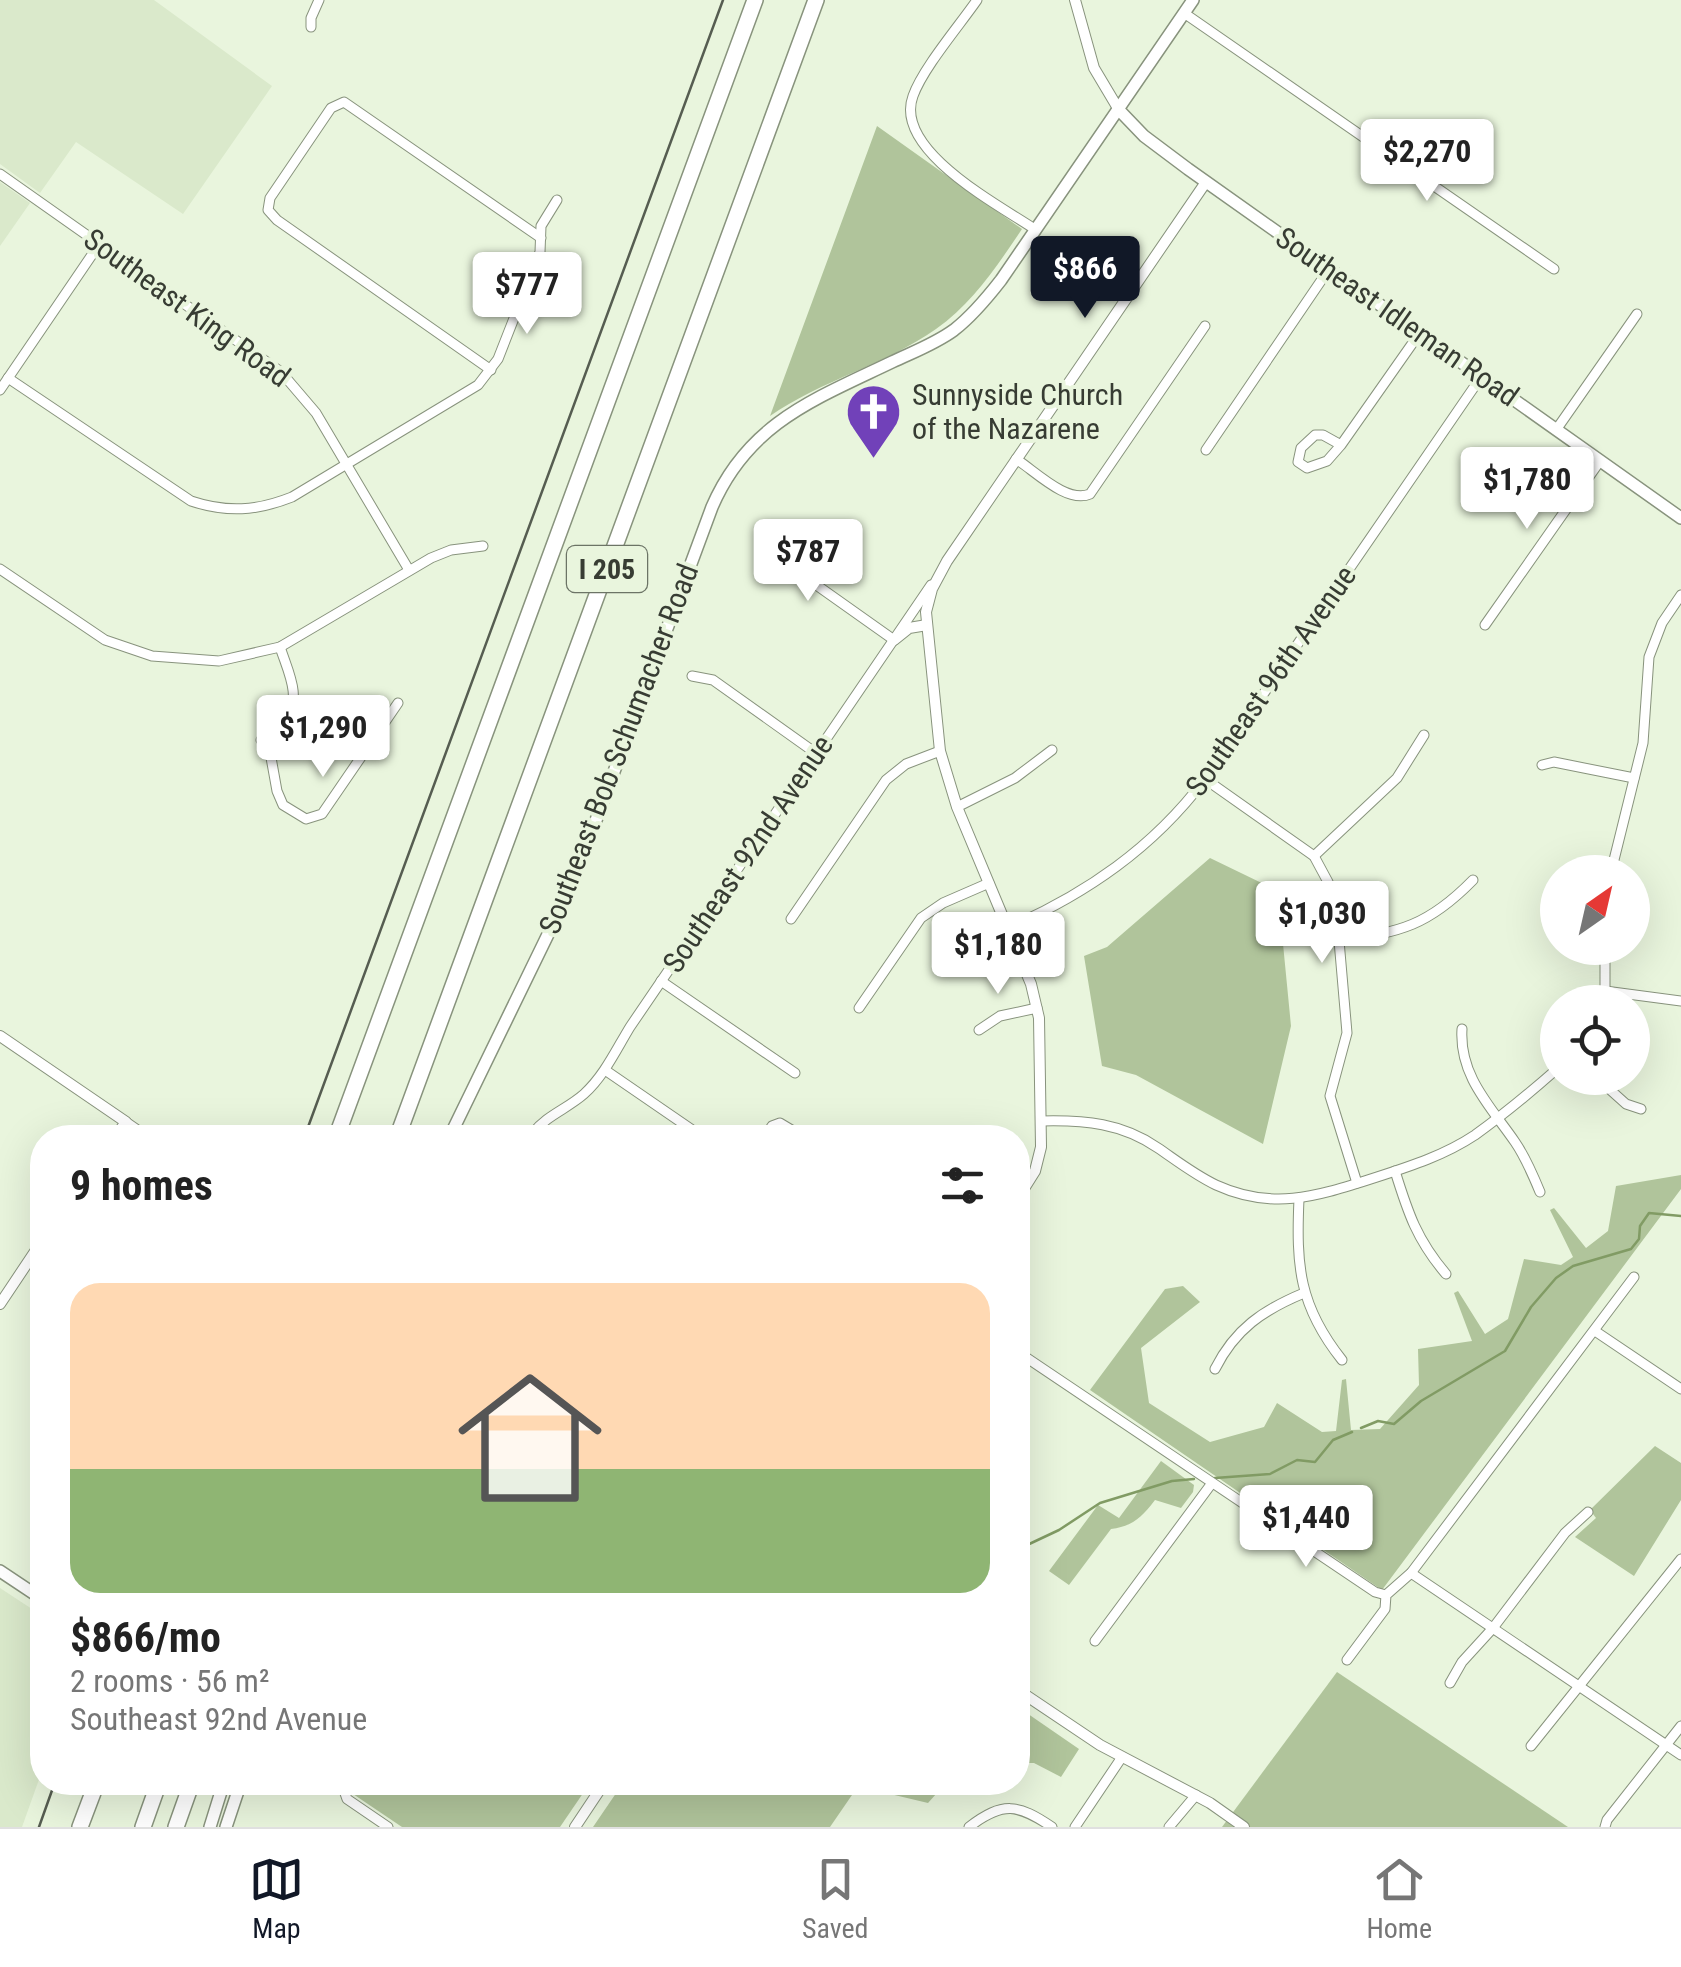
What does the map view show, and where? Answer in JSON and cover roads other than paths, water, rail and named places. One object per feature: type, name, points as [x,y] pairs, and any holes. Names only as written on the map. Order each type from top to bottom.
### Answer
[{"type":"highway","name":"I 205","points":[[341,1125],[754,0]]},
{"type":"highway","name":"I 205","points":[[402,1125],[816,0]]},
{"type":"highway","points":[[80,1827],[92,1795]]},
{"type":"highway","points":[[143,1827],[155,1795]]},
{"type":"highway","points":[[176,1827],[187,1795]]},
{"type":"main road","points":[[1119,110],[1193,0]]},
{"type":"main road","name":"Southeast Bob Schumacher Road","points":[[455,1125],[578,872],[712,507],[727,478],[757,439],[788,414],[953,330],[990,294],[1119,110]]},
{"type":"main road","name":"Southeast Idleman Road","points":[[1119,110],[1151,142],[1206,182],[1680,514]]},
{"type":"main road","points":[[0,1571],[30,1591]]},
{"type":"main road","points":[[210,1827],[220,1795]]},
{"type":"main road","points":[[226,1827],[236,1795]]},
{"type":"street","points":[[310,28],[310,18],[320,0]]},
{"type":"street","points":[[977,0],[913,94],[910,118],[921,142],[941,163],[1036,230]]},
{"type":"street","points":[[1074,0],[1094,68],[1119,110]]},
{"type":"street","points":[[1184,12],[1554,269]]},
{"type":"street","points":[[491,370],[277,220],[268,210],[270,198],[339,102],[541,238]]},
{"type":"street","name":"Southeast King Road","points":[[0,174],[281,372],[316,412],[409,570]]},
{"type":"street","name":"Southeast 92nd Avenue","points":[[539,1125],[582,1096],[604,1070],[1206,182]]},
{"type":"street","points":[[8,378],[173,491],[209,506],[242,510],[275,504],[478,385],[491,370],[540,252],[542,226],[557,200]]},
{"type":"street","points":[[0,390],[100,242]]},
{"type":"street","points":[[1206,450],[1329,269]]},
{"type":"street","points":[[1556,430],[1637,314]]},
{"type":"street","points":[[1016,459],[1071,496],[1090,494],[1204,326]]},
{"type":"street","points":[[1341,445],[1315,435],[1301,448],[1298,462],[1308,468],[1327,461],[1341,445],[1420,334]]},
{"type":"street","name":"Southeast 96th Avenue","points":[[1008,928],[1072,898],[1126,860],[1174,817],[1205,779],[1482,377]]},
{"type":"street","points":[[1484,625],[1600,461]]},
{"type":"street","points":[[788,532],[786,549],[791,566],[894,640],[909,628],[927,626]]},
{"type":"street","points":[[0,569],[92,633],[152,656],[219,661],[280,647],[409,570],[451,550],[483,546]]},
{"type":"street","points":[[939,574],[928,600],[927,626],[940,751],[957,807],[1038,1008],[1042,1121],[1038,1160],[1030,1175]]},
{"type":"street","points":[[1615,855],[1643,743],[1649,657],[1677,610],[1681,595]]},
{"type":"street","points":[[280,647],[296,700],[282,732],[274,739],[261,740],[270,752],[283,805],[300,817],[318,818],[398,703]]},
{"type":"street","points":[[692,676],[713,680],[817,754]]},
{"type":"street","points":[[1314,856],[1397,778],[1424,735]]},
{"type":"street","points":[[957,807],[1015,778],[1052,750]]},
{"type":"street","points":[[790,920],[886,780],[906,764],[940,751]]},
{"type":"street","points":[[1542,764],[1554,762],[1634,778]]},
{"type":"street","points":[[1205,779],[1314,856],[1331,889],[1347,1033],[1330,1096],[1356,1184]]},
{"type":"street","points":[[1339,940],[1386,935],[1423,922],[1473,880]]},
{"type":"street","points":[[859,1008],[921,918],[943,903],[989,883]]},
{"type":"street","points":[[662,981],[796,1073]]},
{"type":"street","points":[[1650,997],[1681,1001]]},
{"type":"street","points":[[979,1030],[1000,1016],[1038,1008]]},
{"type":"street","points":[[1462,1029],[1463,1051],[1472,1079],[1494,1118],[1522,1153],[1540,1192]]},
{"type":"street","points":[[0,1036],[130,1125]]},
{"type":"street","points":[[604,1070],[685,1125]]},
{"type":"street","points":[[1042,1121],[1088,1121],[1117,1127],[1146,1140],[1224,1189],[1261,1198],[1299,1199],[1326,1194],[1450,1149],[1540,1082]]},
{"type":"street","points":[[1616,1095],[1641,1109]]},
{"type":"street","points":[[1395,1171],[1412,1226],[1446,1274]]},
{"type":"street","points":[[1299,1199],[1297,1242],[1304,1293],[1316,1326],[1342,1360]]},
{"type":"street","points":[[0,1304],[30,1258]]},
{"type":"street","points":[[1347,1660],[1385,1609],[1386,1595],[1411,1574],[1634,1277]]},
{"type":"street","points":[[1215,1369],[1243,1327],[1271,1307],[1304,1293]]},
{"type":"street","points":[[1595,1331],[1681,1390]]},
{"type":"street","points":[[1030,1360],[1374,1592],[1386,1595]]},
{"type":"street","points":[[1094,1641],[1212,1484]]},
{"type":"street","points":[[1450,1683],[1462,1662],[1565,1534],[1588,1512]]},
{"type":"street","points":[[1531,1746],[1681,1560]]},
{"type":"street","points":[[1411,1574],[1681,1755]]},
{"type":"street","points":[[1030,1698],[1122,1757],[1196,1794],[1244,1827]]},
{"type":"street","points":[[1606,1827],[1607,1820],[1681,1726]]},
{"type":"street","points":[[1075,1827],[1122,1757]]},
{"type":"street","points":[[1170,1827],[1196,1794]]},
{"type":"street","points":[[346,1795],[388,1827]]},
{"type":"street","points":[[576,1827],[597,1795]]},
{"type":"street","points":[[969,1827],[990,1811],[1018,1808],[1052,1827]]},
{"type":"waterway","points":[[1361,1428],[1378,1421],[1394,1424],[1421,1401],[1505,1351],[1531,1307],[1556,1278],[1573,1266],[1631,1249],[1649,1213],[1681,1216]]},
{"type":"waterway","points":[[1215,1478],[1270,1474],[1297,1460],[1315,1462],[1333,1440],[1352,1432]]},
{"type":"waterway","points":[[1030,1544],[1100,1503],[1172,1481],[1194,1479]]},
{"type":"tram line","points":[[309,1125],[723,0]]},
{"type":"tram line","points":[[39,1827],[50,1795]]},
{"type":"place","name":"Sunnyside Church of the Nazarene","points":[[873,461]]}]
